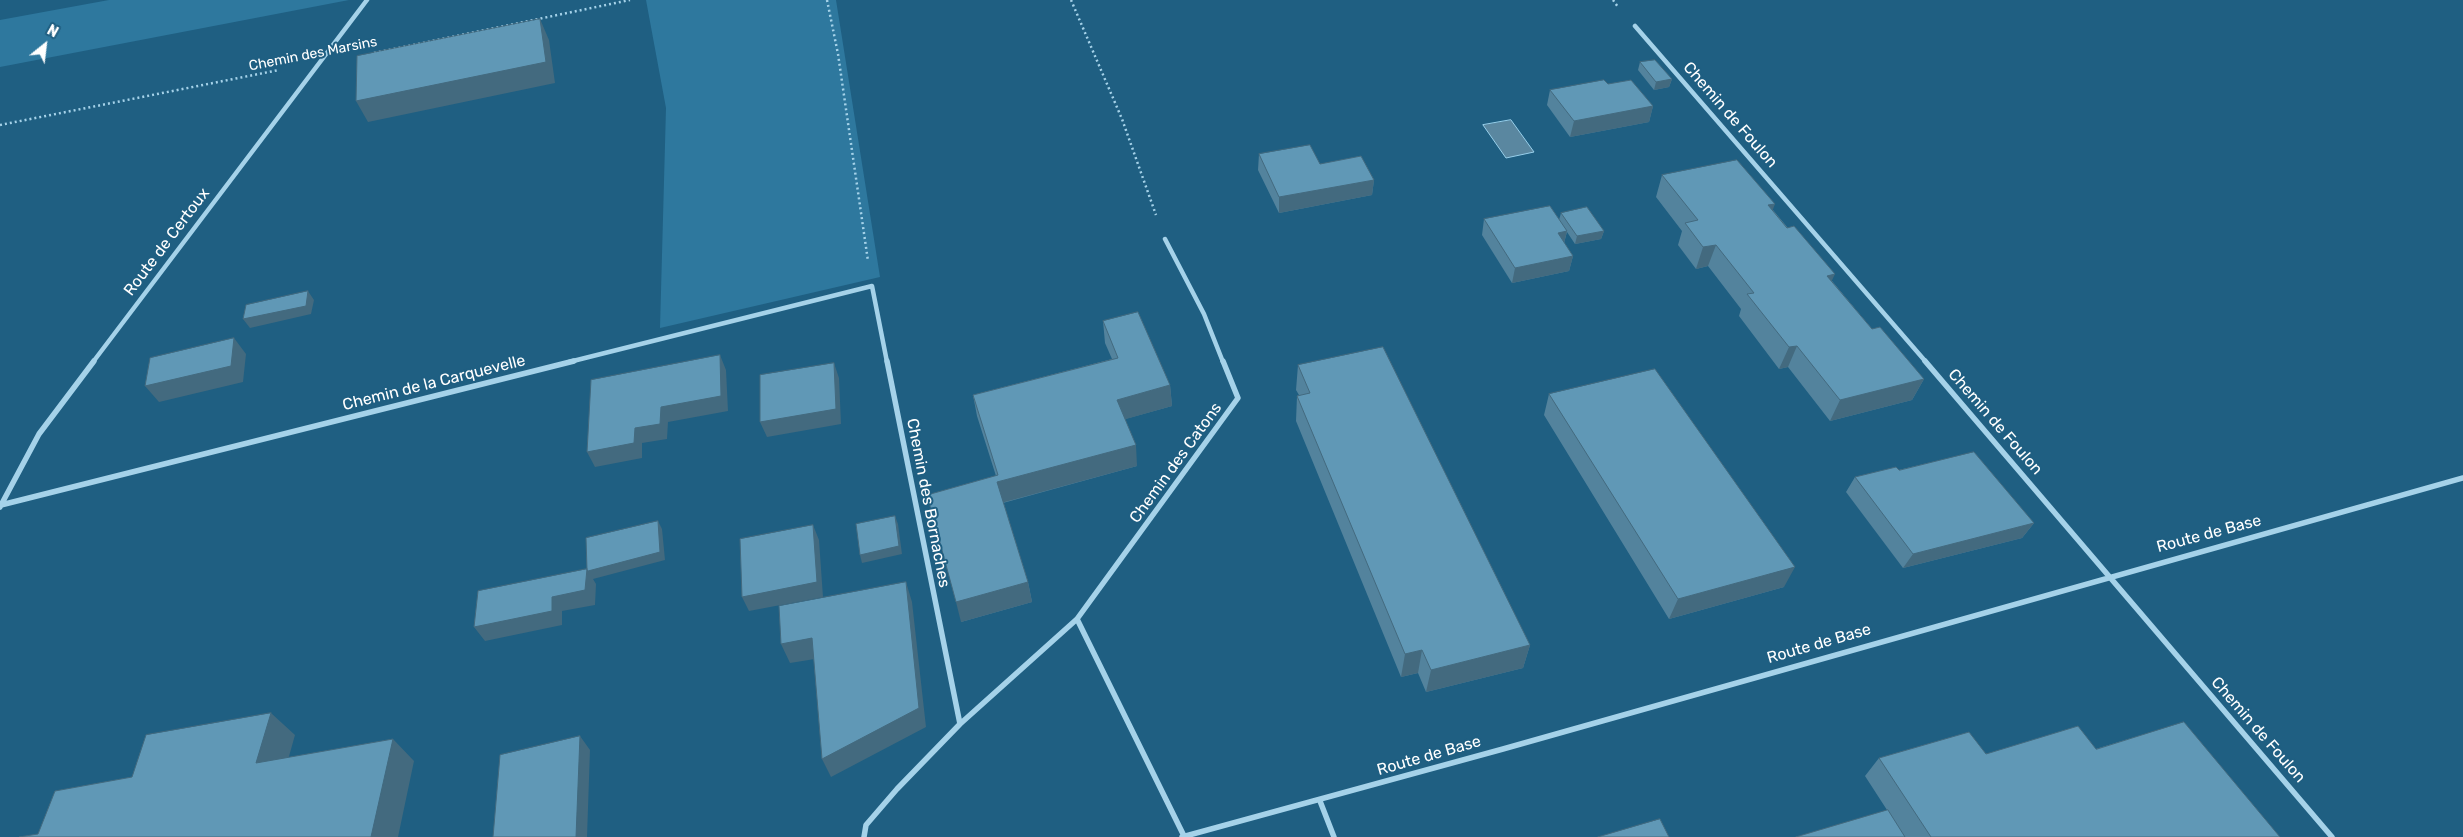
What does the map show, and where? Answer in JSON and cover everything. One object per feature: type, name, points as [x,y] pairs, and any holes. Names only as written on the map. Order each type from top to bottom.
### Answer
[{"type":"street","name":"Route de Certoux","points":[[1,506],[39,434],[367,0]]},
{"type":"street","name":"Chemin de Foulon","points":[[1635,26],[2332,837]]},
{"type":"street","name":"Chemin des Catons","points":[[864,837],[866,825],[960,724],[1077,619],[1238,398],[1204,314],[1165,239]]},
{"type":"street","name":"Chemin de la Carquevelle","points":[[1,506],[872,286]]},
{"type":"street","name":"Chemin des Bornaches","points":[[872,286],[960,724]]},
{"type":"street","name":"Route de Base","points":[[1183,837],[1320,801],[2109,576],[2463,478]]},
{"type":"street","points":[[1077,619],[1183,837]]},
{"type":"street","points":[[1320,801],[1334,837]]},
{"type":"path","name":"Chemin des Marsins","points":[[370,53],[630,0]]},
{"type":"path","points":[[827,0],[838,54],[872,286]]},
{"type":"path","points":[[1071,0],[1122,119],[1165,239]]},
{"type":"path","name":"Chemin des Marsins","points":[[0,125],[317,64]]},
{"type":"shaded area","points":[[109,0],[349,0],[0,67],[0,20]]},
{"type":"shaded area","points":[[646,0],[836,0],[880,277],[660,328],[666,108]]},
{"type":"shaded area","points":[[1511,120],[1534,152],[1506,158],[1483,125]]},
{"type":"building","points":[[540,19],[546,62],[356,101],[357,56]]},
{"type":"building","points":[[1655,60],[1672,79],[1656,82],[1640,62]]},
{"type":"building","points":[[1604,80],[1608,84],[1631,80],[1653,106],[1574,121],[1550,90]]},
{"type":"building","points":[[1310,145],[1320,164],[1361,156],[1374,180],[1279,197],[1259,154]]},
{"type":"building","points":[[1737,160],[1775,204],[1768,205],[1787,228],[1794,226],[1835,274],[1827,276],[1872,329],[1880,327],[1924,379],[1840,400],[1797,346],[1789,347],[1747,294],[1754,293],[1716,245],[1703,247],[1685,223],[1698,220],[1662,175]]},
{"type":"building","points":[[1550,206],[1567,231],[1558,233],[1573,256],[1515,268],[1484,219]]},
{"type":"building","points":[[1587,207],[1604,231],[1577,236],[1561,213]]},
{"type":"building","points":[[308,291],[306,306],[243,319],[246,305]]},
{"type":"building","points":[[1138,312],[1170,385],[1117,400],[1136,445],[997,482],[1028,582],[956,602],[927,495],[998,475],[973,395],[1118,358],[1103,321]]},
{"type":"building","points":[[234,338],[231,366],[145,386],[150,358]]},
{"type":"building","points":[[1383,347],[1530,645],[1431,670],[1422,650],[1405,654],[1297,396],[1310,393],[1298,365]]},
{"type":"building","points":[[720,355],[721,396],[661,407],[660,424],[635,428],[634,443],[587,452],[591,380]]},
{"type":"building","points":[[834,363],[836,409],[760,422],[760,375]]},
{"type":"building","points":[[1655,369],[1795,567],[1678,599],[1549,394]]},
{"type":"building","points":[[1974,452],[2034,523],[1913,554],[1855,477],[1896,467],[1899,470]]},
{"type":"building","points":[[895,516],[899,546],[860,555],[856,524]]},
{"type":"building","points":[[658,521],[660,552],[587,570],[586,538]]},
{"type":"building","points":[[813,525],[817,582],[742,597],[740,539]]},
{"type":"building","points":[[587,569],[585,590],[552,597],[552,611],[474,627],[478,591]]},
{"type":"building","points":[[906,582],[919,708],[822,759],[812,638],[781,644],[779,606]]},
{"type":"building","points":[[271,713],[256,763],[393,739],[371,837],[19,837],[38,834],[55,791],[132,777],[146,735]]},
{"type":"building","points":[[2184,722],[2280,837],[1931,837],[1879,758],[1969,732],[1986,754],[2078,726],[2096,749]]},
{"type":"building","points":[[580,736],[576,837],[493,837],[500,755]]},
{"type":"building","points":[[1888,810],[1905,837],[1796,837]]},
{"type":"building","points":[[1660,819],[1669,837],[1598,837]]}]
